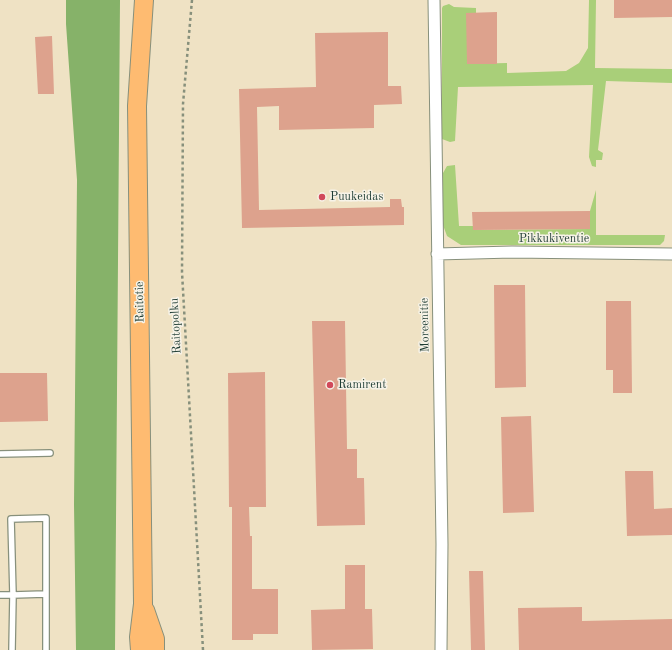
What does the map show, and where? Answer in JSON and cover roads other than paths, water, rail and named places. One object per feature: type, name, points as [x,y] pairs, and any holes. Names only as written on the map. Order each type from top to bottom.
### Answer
[{"type":"main road","name":"Raitotie","points":[[140,650],[139,637],[143,604],[137,106],[144,0]]},
{"type":"main road","name":"Raitotie","points":[[143,604],[155,639],[155,650]]},
{"type":"street","name":"Moreenitie","points":[[434,0],[436,254],[442,544],[441,650]]},
{"type":"street","name":"Pikkukiventie","points":[[436,254],[512,252],[672,254]]},
{"type":"lane","points":[[0,454],[50,453]]},
{"type":"lane","points":[[12,650],[13,595],[10,519],[46,518],[46,650]]},
{"type":"lane","points":[[0,595],[45,594]]},
{"type":"place","name":"Puukeidas","points":[[322,197]]},
{"type":"place","name":"Ramirent","points":[[330,385]]}]
